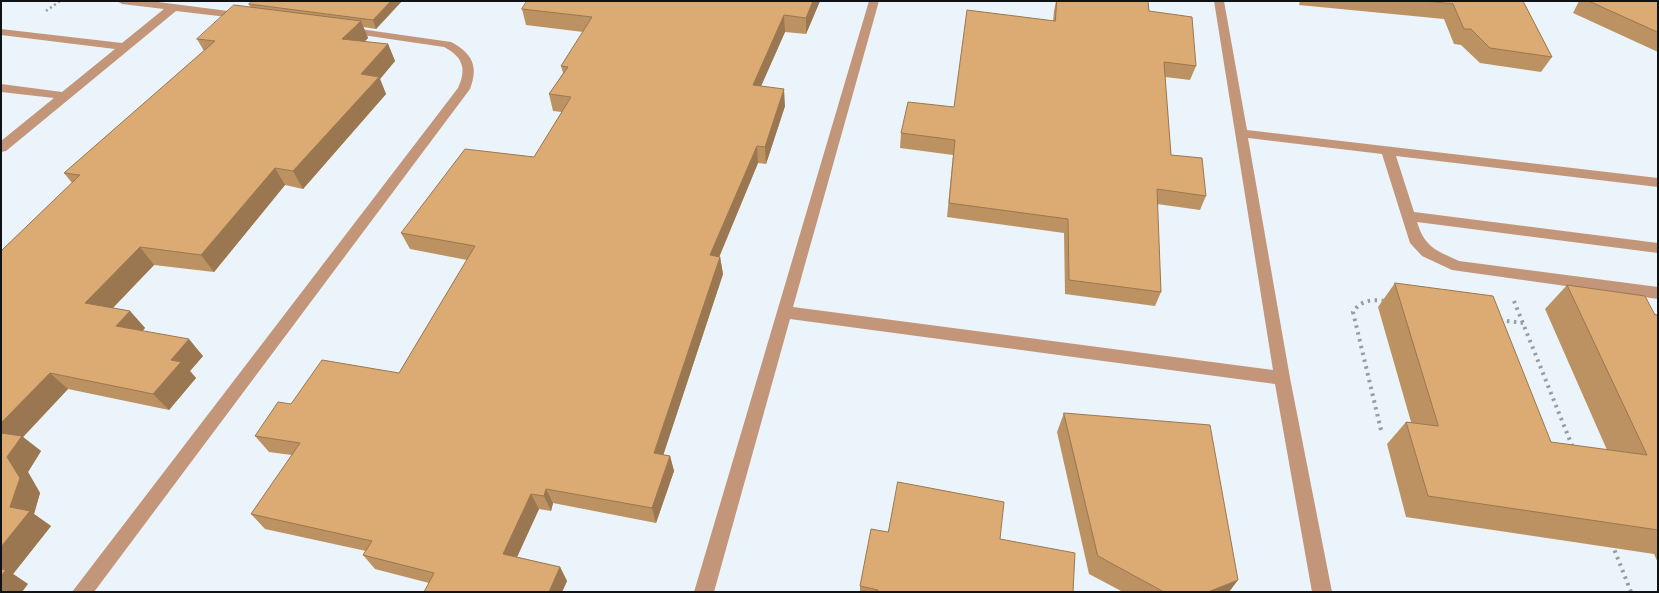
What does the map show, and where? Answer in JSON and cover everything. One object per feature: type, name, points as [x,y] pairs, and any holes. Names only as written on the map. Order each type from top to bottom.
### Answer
[{"type":"street","points":[[122,1],[260,18]]},
{"type":"street","points":[[704,592],[874,1]]},
{"type":"street","points":[[1219,1],[1282,378],[1322,592]]},
{"type":"street","points":[[1,148],[174,7]]},
{"type":"street","points":[[82,592],[464,89],[470,78],[470,67],[466,58],[459,50],[447,44],[327,27]]},
{"type":"street","points":[[1,32],[126,47]]},
{"type":"street","points":[[1,88],[65,96]]},
{"type":"street","points":[[1241,133],[1658,183]]},
{"type":"street","points":[[1388,151],[1415,239],[1436,258],[1456,266],[1658,293]]},
{"type":"street","points":[[1408,216],[1658,248]]},
{"type":"street","points":[[784,312],[1282,378]]},
{"type":"path","points":[[1503,272],[1575,453]]},
{"type":"path","points":[[1381,430],[1353,312],[1357,305],[1365,301],[1376,300],[1395,303]]},
{"type":"path","points":[[1494,318],[1524,323]]},
{"type":"path","points":[[1609,536],[1631,592]]},
{"type":"building","points":[[252,1],[391,1],[373,20],[249,4]]},
{"type":"building","points":[[527,1],[813,1],[806,18],[784,15],[753,85],[784,89],[765,147],[757,146],[710,255],[720,257],[654,453],[670,456],[652,508],[546,489],[544,496],[531,494],[503,554],[560,567],[549,592],[424,592],[434,573],[363,555],[372,541],[251,514],[300,443],[255,436],[278,402],[291,404],[322,360],[399,373],[475,246],[401,233],[465,149],[534,157],[571,97],[549,94],[568,67],[561,66],[592,17],[522,9]]},
{"type":"building","points":[[1057,1],[1148,1],[1149,11],[1192,17],[1196,66],[1164,62],[1171,155],[1202,158],[1206,196],[1157,189],[1161,292],[1069,280],[1068,219],[949,203],[955,140],[901,133],[908,102],[954,107],[967,10],[1055,21]]},
{"type":"building","points":[[1423,1],[1523,1],[1552,57],[1490,48],[1471,29],[1464,29],[1453,4]]},
{"type":"building","points":[[1589,1],[1658,1],[1658,32]]},
{"type":"building","points":[[234,5],[361,21],[342,39],[388,44],[361,74],[379,77],[293,171],[275,168],[201,255],[140,247],[85,303],[130,311],[116,326],[189,339],[171,360],[181,362],[153,394],[50,373],[1,423],[1,251],[80,175],[64,173],[215,41],[197,39]]},
{"type":"building","points":[[1395,283],[1493,296],[1551,442],[1647,455],[1567,285],[1645,296],[1655,315],[1658,315],[1658,530],[1428,496],[1406,422],[1438,426]]},
{"type":"building","points":[[1064,413],[1210,425],[1238,580],[1208,592],[1164,592],[1098,556]]},
{"type":"building","points":[[1,433],[22,436],[7,457],[20,478],[10,507],[30,511],[1,547]]},
{"type":"building","points":[[898,482],[1004,502],[1000,539],[1075,553],[1073,592],[878,592],[878,590],[860,586],[871,529],[888,532]]},
{"type":"building","points":[[1,569],[6,570],[1,576]]}]
